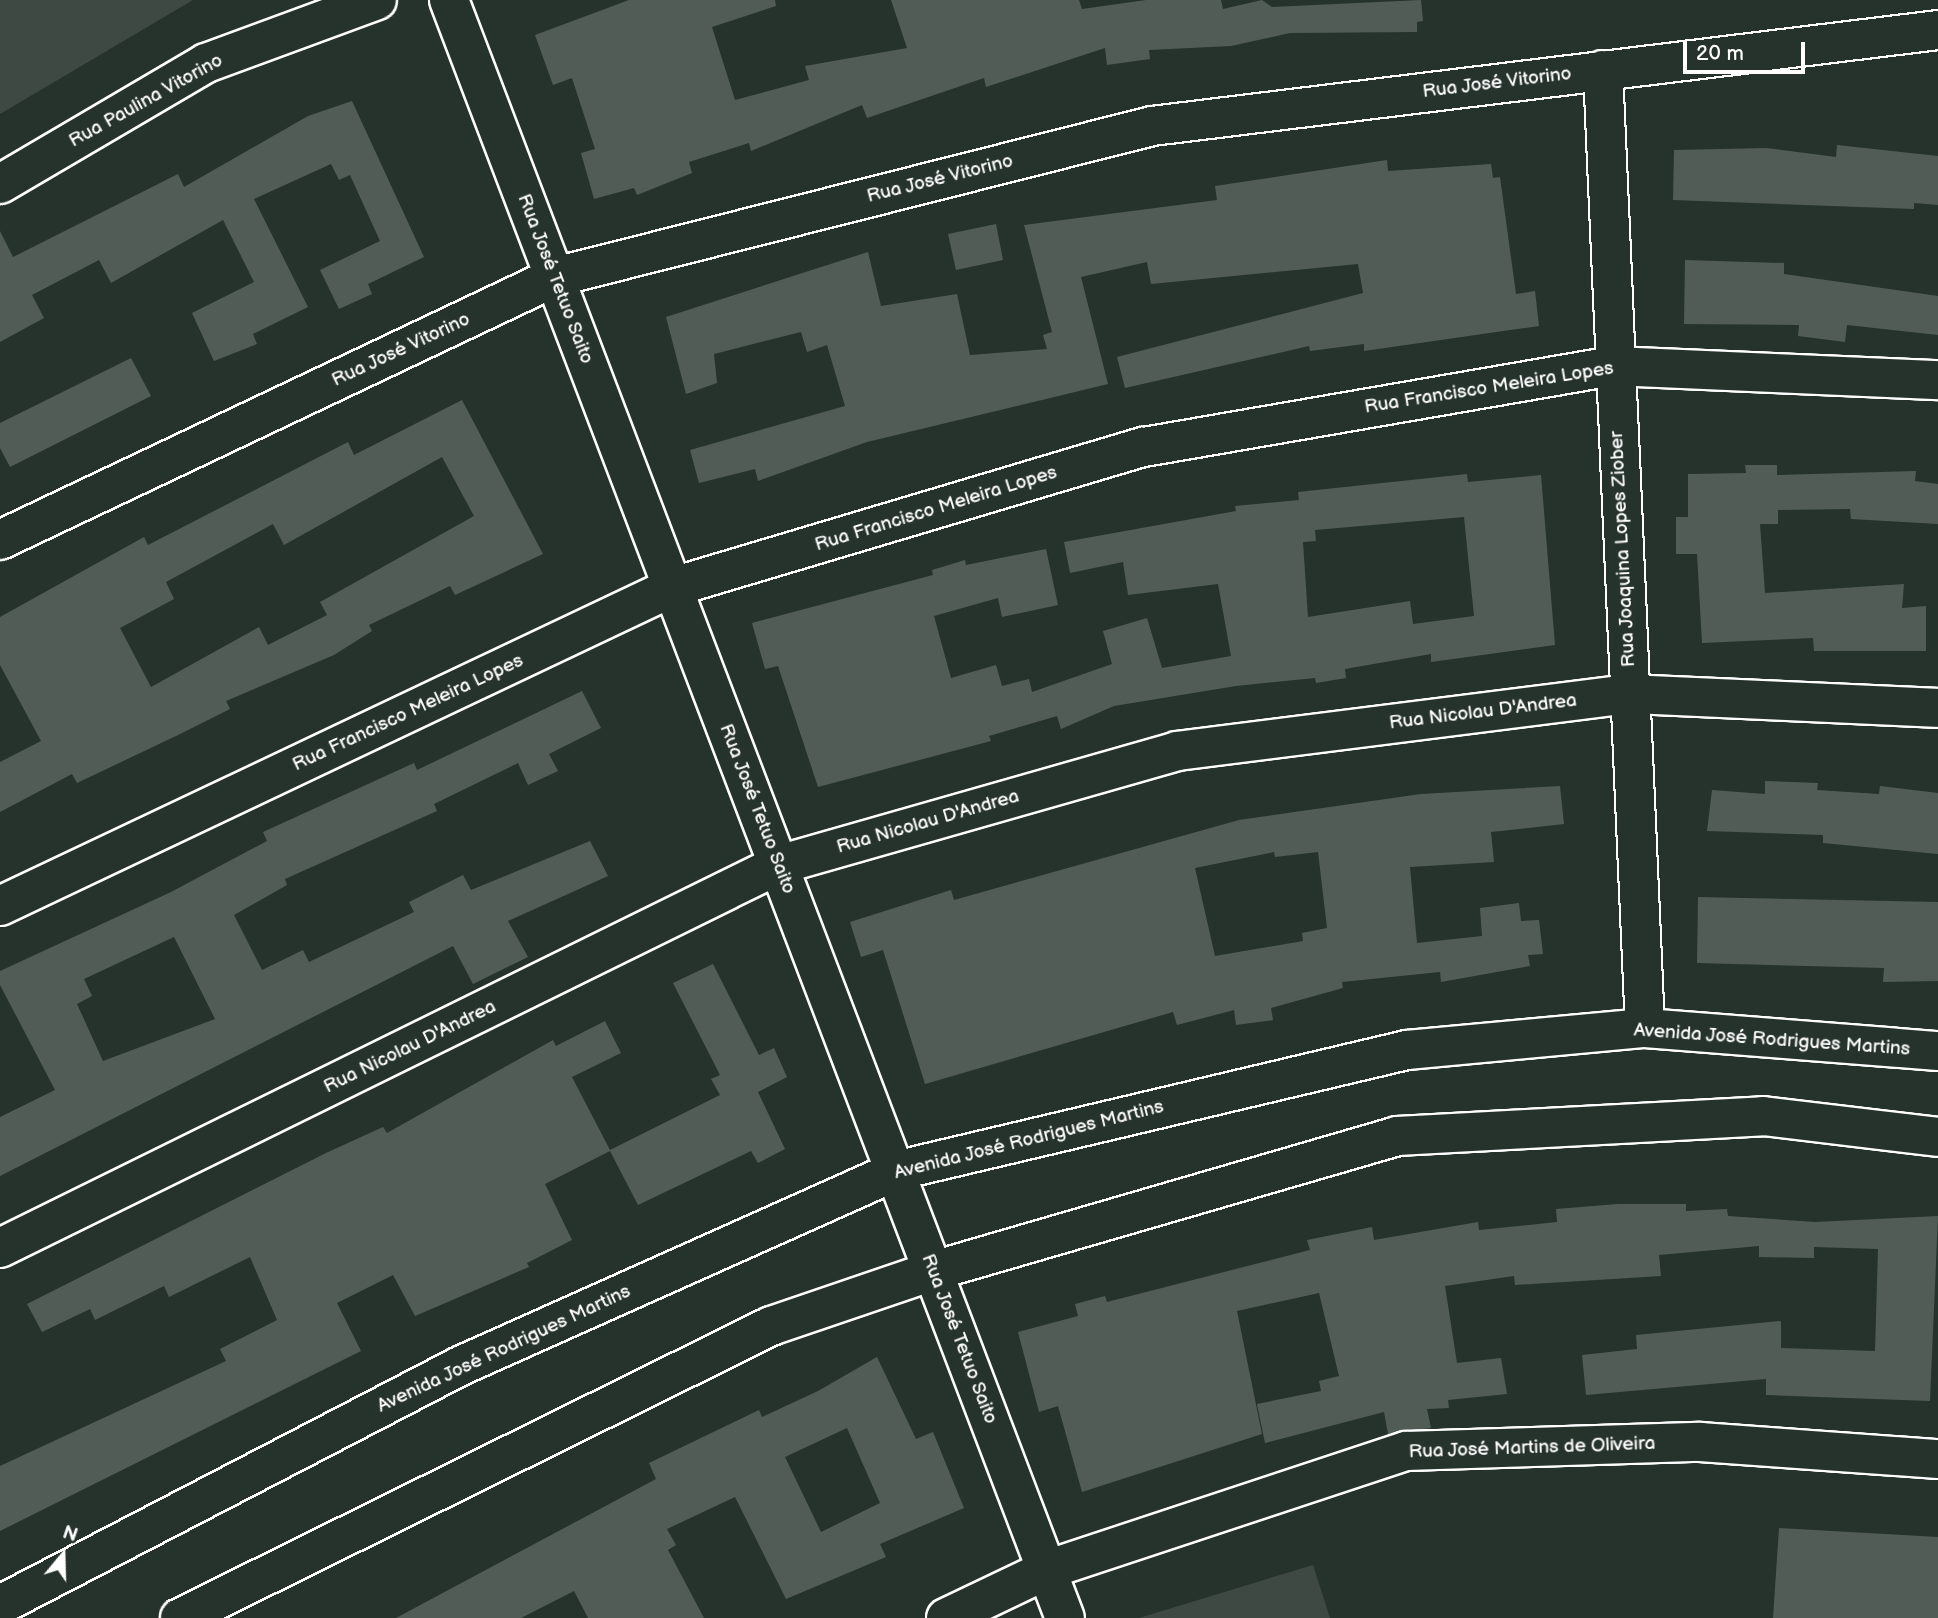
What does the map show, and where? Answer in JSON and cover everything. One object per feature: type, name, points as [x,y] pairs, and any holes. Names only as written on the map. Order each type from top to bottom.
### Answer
[{"type":"street","name":"Rua Paulina Vitorino","points":[[0,184],[206,63],[377,0]]},
{"type":"street","name":"Rua José Tetuo Saito","points":[[449,0],[1065,1618]]},
{"type":"street","name":"Rua José Vitorino","points":[[0,540],[555,277],[1152,126],[1938,30]]},
{"type":"street","name":"Rua Joaquina Lopes Ziober","points":[[1603,70],[1645,1028]]},
{"type":"street","name":"Rua Francisco Meleira Lopes","points":[[0,906],[673,587],[1144,447],[1615,366],[1938,380]]},
{"type":"street","name":"Rua Nicolau D'Andrea","points":[[0,1248],[778,865],[1177,751],[1630,694],[1938,708]]},
{"type":"street","name":"Avenida José Rodrigues Martins","points":[[0,1605],[460,1366],[895,1171],[1407,1050],[1645,1028],[1938,1051]]},
{"type":"street","points":[[180,1618],[771,1326],[933,1271],[1397,1136],[1763,1116],[1938,1137]]},
{"type":"street","name":"Rua José Martins de Oliveira","points":[[946,1618],[1046,1570],[1406,1451],[1700,1442],[1938,1459]]},
{"type":"shaded area","points":[[0,0],[193,0],[0,114]]},
{"type":"shaded area","points":[[1313,1565],[1330,1618],[1139,1618]]},
{"type":"building","points":[[629,0],[775,0],[776,6],[712,27],[735,100],[809,80],[805,66],[907,48],[891,0],[1079,0],[1082,9],[1146,0],[1221,0],[1223,9],[1262,0],[1272,7],[1421,0],[1423,21],[1417,22],[1417,32],[1290,33],[1231,46],[1149,50],[1150,59],[1107,65],[1105,48],[986,87],[984,78],[867,118],[862,105],[751,151],[749,143],[689,162],[692,173],[637,195],[634,188],[594,199],[581,153],[595,149],[572,78],[553,85],[535,35]]},
{"type":"building","points":[[352,101],[424,257],[368,284],[372,294],[339,309],[320,270],[380,241],[350,175],[339,180],[331,164],[254,199],[308,307],[253,334],[257,344],[214,361],[192,313],[254,282],[223,220],[111,283],[99,260],[32,295],[44,318],[0,342],[0,231],[13,257],[178,174],[184,187],[308,116]]},
{"type":"building","points":[[1837,145],[1938,156],[1938,205],[1914,203],[1914,209],[1673,200],[1674,150],[1767,148],[1836,157]]},
{"type":"building","points":[[1387,160],[1388,171],[1491,164],[1493,178],[1500,177],[1516,294],[1535,291],[1539,326],[1364,351],[1364,344],[1310,351],[1309,346],[1125,388],[1117,357],[1363,293],[1358,264],[1151,284],[1147,262],[1081,277],[1108,384],[867,442],[758,481],[755,469],[699,483],[690,450],[845,406],[827,345],[807,352],[801,332],[714,354],[717,383],[686,394],[666,317],[868,252],[881,306],[957,294],[970,355],[1047,349],[1043,335],[1052,332],[1024,225],[1217,200],[1215,186]]},
{"type":"building","points":[[996,224],[1003,260],[956,270],[948,234]]},
{"type":"building","points":[[1685,260],[1784,263],[1784,274],[1938,296],[1938,335],[1847,325],[1845,342],[1798,336],[1799,325],[1684,324]]},
{"type":"building","points":[[131,358],[151,396],[10,467],[0,448],[0,423]]},
{"type":"building","points":[[462,400],[543,554],[455,595],[450,586],[369,625],[372,631],[334,655],[226,701],[230,709],[77,783],[72,774],[0,812],[0,762],[41,741],[0,665],[0,617],[144,537],[148,545],[348,442],[354,455]],"holes":[[[442,457],[474,516],[320,602],[327,615],[268,645],[259,627],[151,687],[120,628],[174,599],[166,582],[273,524],[284,545]]]},
{"type":"building","points":[[1745,465],[1777,465],[1777,475],[1916,471],[1915,481],[1938,484],[1938,524],[1851,519],[1850,509],[1778,510],[1778,524],[1760,524],[1765,593],[1904,584],[1902,608],[1926,606],[1926,651],[1814,651],[1813,638],[1702,643],[1697,554],[1676,554],[1676,517],[1688,517],[1688,474],[1746,473]]},
{"type":"building","points":[[1467,474],[1468,482],[1541,475],[1555,645],[1431,662],[1431,654],[1345,669],[1346,678],[1316,683],[1315,678],[1236,686],[1114,706],[1061,729],[1057,716],[989,736],[991,741],[818,787],[778,666],[765,669],[752,623],[933,575],[932,570],[965,560],[966,565],[1046,549],[1058,605],[1002,617],[998,598],[934,616],[951,678],[996,665],[1002,686],[1029,679],[1032,692],[1112,664],[1103,631],[1147,618],[1162,668],[1231,656],[1218,584],[1128,595],[1123,562],[1070,573],[1064,542],[1236,511],[1235,506],[1299,500],[1298,492]],"holes":[[[1464,517],[1474,616],[1413,624],[1410,601],[1308,617],[1303,542],[1316,541],[1315,530]]]},
{"type":"building","points":[[582,691],[601,728],[549,754],[558,771],[528,785],[518,763],[434,804],[437,811],[285,879],[287,885],[234,915],[262,970],[303,950],[309,962],[414,912],[409,902],[463,875],[471,890],[590,841],[608,876],[508,921],[528,957],[473,984],[453,946],[0,1176],[0,1117],[55,1090],[0,985],[0,971],[171,892],[267,841],[263,832],[414,763],[417,770]],"holes":[[[174,937],[215,1019],[103,1061],[77,1004],[92,996],[84,979]]]},
{"type":"building","points":[[1765,781],[1818,783],[1817,790],[1879,794],[1880,786],[1938,793],[1938,854],[1823,843],[1823,835],[1707,831],[1712,790],[1765,794]]},
{"type":"building","points":[[1560,786],[1564,824],[1491,832],[1494,862],[1410,867],[1417,943],[1482,936],[1480,908],[1519,903],[1521,921],[1539,920],[1543,954],[1528,955],[1530,966],[1441,982],[1440,972],[1342,982],[1343,988],[1271,1008],[1273,1020],[1236,1025],[1234,1010],[1177,1025],[1173,1012],[925,1084],[883,950],[861,957],[850,922],[951,890],[954,900],[1239,820],[1421,794]],"holes":[[[1274,852],[1275,857],[1318,852],[1327,928],[1302,933],[1303,941],[1215,956],[1195,868]]]},
{"type":"building","points":[[1698,897],[1938,902],[1938,981],[1883,982],[1884,968],[1697,963]]},
{"type":"building","points":[[713,964],[759,1055],[774,1048],[787,1077],[758,1092],[785,1149],[758,1163],[751,1151],[638,1205],[610,1151],[545,1184],[572,1240],[527,1263],[529,1267],[415,1316],[393,1275],[337,1303],[361,1351],[0,1531],[0,1466],[226,1361],[220,1349],[277,1320],[250,1257],[169,1297],[164,1286],[95,1320],[90,1309],[42,1332],[27,1304],[326,1153],[383,1127],[387,1133],[553,1040],[556,1046],[605,1021],[621,1053],[572,1077],[610,1150],[720,1095],[711,1079],[720,1075],[673,983]]},
{"type":"building","points":[[1618,1204],[1686,1204],[1686,1211],[1727,1209],[1728,1216],[1815,1222],[1938,1216],[1930,1401],[1766,1395],[1766,1379],[1586,1395],[1582,1355],[1637,1349],[1636,1335],[1781,1321],[1781,1348],[1875,1351],[1878,1249],[1814,1247],[1814,1258],[1759,1257],[1759,1246],[1659,1255],[1661,1276],[1515,1285],[1514,1276],[1445,1286],[1457,1363],[1501,1358],[1507,1394],[1448,1400],[1449,1408],[1427,1409],[1431,1428],[1388,1434],[1384,1412],[1265,1443],[1257,1404],[1321,1391],[1319,1381],[1339,1376],[1319,1293],[1237,1311],[1262,1434],[1082,1492],[1058,1406],[1039,1412],[1018,1332],[1078,1316],[1075,1304],[1105,1296],[1107,1302],[1310,1250],[1307,1240],[1372,1227],[1374,1240],[1478,1222],[1479,1230],[1557,1222],[1556,1209]]},
{"type":"building","points":[[877,1357],[916,1439],[933,1432],[964,1508],[880,1544],[886,1557],[786,1599],[735,1497],[667,1529],[676,1545],[668,1550],[704,1618],[588,1618],[574,1591],[521,1618],[396,1618],[656,1479],[649,1463],[759,1410],[762,1417],[818,1391]],"holes":[[[847,1428],[880,1503],[821,1532],[785,1457]]]},
{"type":"building","points":[[1779,1528],[1938,1537],[1938,1618],[1773,1618]]}]
